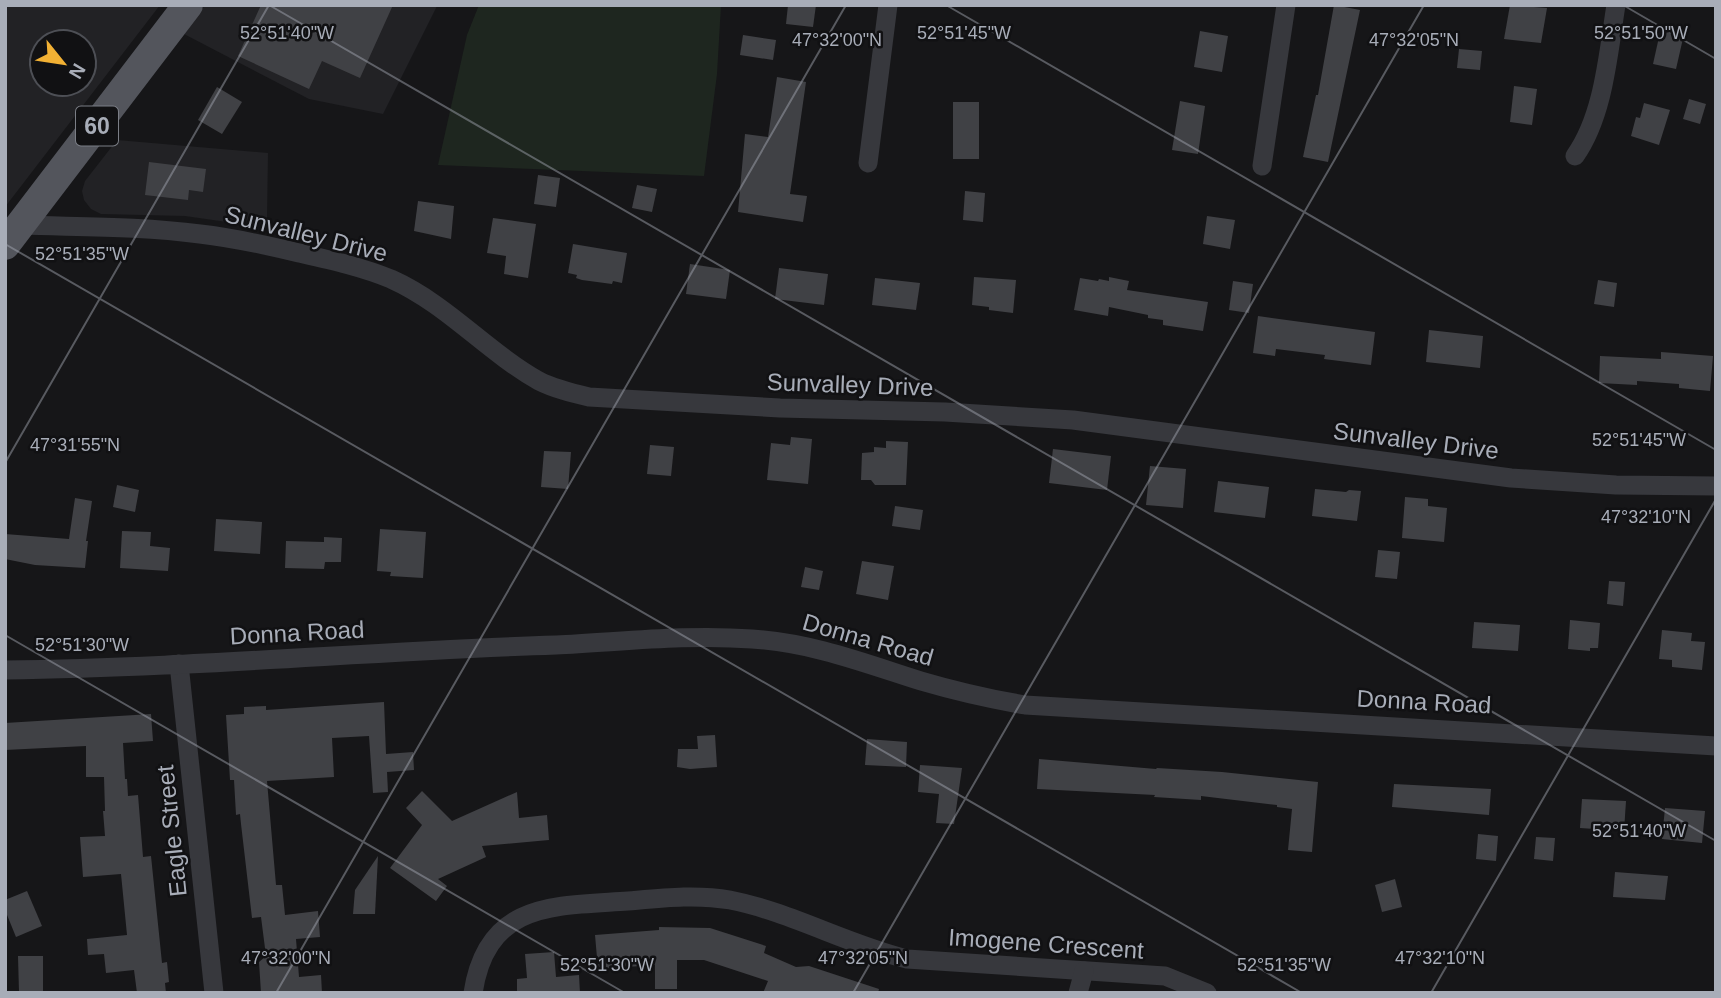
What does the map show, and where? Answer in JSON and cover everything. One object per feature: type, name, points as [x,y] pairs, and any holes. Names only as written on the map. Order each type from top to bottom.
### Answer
[{"type":"main road","name":"60","points":[[13,235],[188,5]]},
{"type":"street","points":[[868,163],[888,5]]},
{"type":"street","points":[[1262,166],[1286,5]]},
{"type":"street","points":[[1575,156],[1587,140],[1595,121],[1616,5]]},
{"type":"street","name":"Sunvalley Drive","points":[[13,235],[147,229],[199,233],[240,239],[358,268],[391,279],[425,297],[541,382],[589,397],[766,408],[945,412],[1073,420],[1511,478],[1603,484],[1716,486]]},
{"type":"street","name":"Donna Road","points":[[5,670],[674,639],[750,639],[840,654],[934,684],[1025,705],[1716,746]]},
{"type":"street","name":"Eagle Street","points":[[179,664],[214,993]]},
{"type":"street","name":"Imogene Crescent","points":[[473,993],[478,969],[490,945],[510,923],[532,911],[562,905],[693,897],[728,900],[755,907],[877,951],[907,959],[1165,976],[1208,993]]},
{"type":"street","points":[[1078,993],[1084,971]]},
{"type":"shaded area","points":[[5,5],[160,5],[98,86],[98,28],[28,28],[28,98],[89,98],[5,207]]},
{"type":"shaded area","points":[[205,5],[437,6],[383,114],[309,99],[184,34]]},
{"type":"shaded area","points":[[479,5],[721,5],[717,74],[704,176],[438,165],[467,35]]},
{"type":"shaded area","points":[[117,140],[268,153],[267,219],[227,222],[185,216],[101,214],[91,209],[84,200],[82,191],[85,181]]},
{"type":"building","points":[[261,5],[393,5],[360,78],[322,61],[309,89],[238,56]]},
{"type":"building","points":[[788,5],[816,5],[813,27],[786,24]]},
{"type":"building","points":[[1334,5],[1360,10],[1328,162],[1303,157],[1318,95]]},
{"type":"building","points":[[1510,5],[1547,8],[1541,43],[1504,39]]},
{"type":"building","points":[[1661,28],[1684,34],[1676,69],[1653,64]]},
{"type":"building","points":[[1200,31],[1228,36],[1222,72],[1194,67]]},
{"type":"building","points":[[743,35],[776,40],[773,60],[740,55]]},
{"type":"building","points":[[1459,49],[1482,51],[1480,70],[1457,68]]},
{"type":"building","points":[[777,77],[806,82],[790,194],[807,196],[803,222],[738,212],[745,134],[768,137]]},
{"type":"building","points":[[1514,86],[1537,89],[1532,125],[1510,122]]},
{"type":"building","points":[[217,87],[242,102],[222,134],[198,120]]},
{"type":"building","points":[[1689,99],[1706,104],[1700,124],[1683,119]]},
{"type":"building","points":[[1180,101],[1205,106],[1198,154],[1172,150]]},
{"type":"building","points":[[953,102],[979,102],[979,159],[953,159]]},
{"type":"building","points":[[1644,103],[1670,110],[1659,145],[1631,136],[1636,117],[1640,118]]},
{"type":"building","points":[[149,162],[206,169],[203,192],[189,190],[188,200],[145,195]]},
{"type":"building","points":[[538,175],[560,178],[556,207],[534,204]]},
{"type":"building","points":[[637,185],[657,189],[652,212],[632,208]]},
{"type":"building","points":[[965,191],[985,193],[983,222],[963,220]]},
{"type":"building","points":[[418,201],[454,206],[451,239],[414,231]]},
{"type":"building","points":[[1207,216],[1235,220],[1230,249],[1203,244]]},
{"type":"building","points":[[493,218],[536,224],[528,278],[504,274],[506,256],[487,253]]},
{"type":"building","points":[[573,244],[627,253],[622,283],[582,280],[576,278],[577,275],[568,273]]},
{"type":"building","points":[[690,264],[730,270],[726,299],[686,294]]},
{"type":"building","points":[[779,268],[828,274],[824,305],[775,299]]},
{"type":"building","points":[[974,277],[1016,280],[1013,313],[972,305]]},
{"type":"building","points":[[1109,277],[1129,281],[1127,290],[1208,302],[1203,331],[1163,325],[1163,320],[1148,318],[1148,315],[1109,307],[1108,316],[1074,310],[1080,278],[1109,281]]},
{"type":"building","points":[[875,278],[920,283],[916,310],[872,305]]},
{"type":"building","points":[[1598,280],[1617,283],[1614,307],[1594,304]]},
{"type":"building","points":[[1233,281],[1253,284],[1249,313],[1229,310]]},
{"type":"building","points":[[1258,316],[1375,332],[1371,365],[1324,359],[1325,355],[1276,349],[1275,356],[1253,353]]},
{"type":"building","points":[[1429,330],[1483,336],[1480,368],[1426,362]]},
{"type":"building","points":[[1661,352],[1713,356],[1710,391],[1679,388],[1679,384],[1637,381],[1637,385],[1599,383],[1600,356],[1661,359]]},
{"type":"building","points":[[791,437],[812,439],[808,484],[767,480],[771,443],[790,445]]},
{"type":"building","points":[[886,441],[908,442],[906,485],[875,485],[871,480],[861,480],[862,453],[874,452],[874,447],[886,448]]},
{"type":"building","points":[[650,445],[674,447],[671,476],[647,474]]},
{"type":"building","points":[[1053,449],[1111,456],[1107,490],[1049,483]]},
{"type":"building","points":[[544,451],[571,452],[568,489],[541,487]]},
{"type":"building","points":[[1150,466],[1186,469],[1183,508],[1146,505]]},
{"type":"building","points":[[1218,481],[1269,487],[1265,518],[1214,512]]},
{"type":"building","points":[[117,485],[139,490],[135,512],[113,507]]},
{"type":"building","points":[[1315,489],[1361,491],[1357,521],[1312,516]]},
{"type":"building","points":[[1405,497],[1428,499],[1428,506],[1447,508],[1444,542],[1402,538]]},
{"type":"building","points":[[75,498],[92,501],[85,568],[35,565],[5,559],[5,534],[69,539]]},
{"type":"building","points":[[895,506],[923,510],[920,530],[892,526]]},
{"type":"building","points":[[216,519],[262,522],[260,554],[214,551]]},
{"type":"building","points":[[380,529],[426,532],[423,578],[390,576],[391,572],[377,571]]},
{"type":"building","points":[[122,531],[151,532],[150,546],[170,548],[168,571],[120,568]]},
{"type":"building","points":[[324,537],[342,538],[341,562],[325,562],[324,569],[285,568],[286,541],[324,542]]},
{"type":"building","points":[[1378,550],[1400,552],[1397,579],[1375,577]]},
{"type":"building","points":[[862,561],[894,566],[888,600],[856,594]]},
{"type":"building","points":[[805,567],[823,571],[819,590],[801,587]]},
{"type":"building","points":[[1609,581],[1625,582],[1623,606],[1607,604]]},
{"type":"building","points":[[1570,620],[1600,623],[1598,648],[1590,648],[1590,651],[1568,649]]},
{"type":"building","points":[[1474,622],[1520,625],[1518,651],[1472,648]]},
{"type":"building","points":[[1662,630],[1692,633],[1691,641],[1705,642],[1702,670],[1672,667],[1672,660],[1659,659]]},
{"type":"building","points":[[384,702],[386,754],[413,752],[414,770],[387,772],[388,792],[373,793],[369,736],[332,738],[334,777],[267,781],[276,885],[282,885],[285,915],[318,911],[320,937],[296,939],[299,977],[321,975],[322,993],[261,993],[259,962],[266,956],[261,917],[252,918],[240,814],[236,815],[234,780],[230,780],[226,715],[244,714],[244,707],[266,706],[266,710]]},
{"type":"building","points":[[151,714],[153,741],[123,743],[128,796],[138,795],[143,857],[151,856],[162,963],[167,962],[169,982],[165,983],[166,993],[137,993],[134,970],[106,973],[104,954],[88,955],[87,939],[127,935],[121,874],[83,877],[80,837],[105,836],[104,777],[86,777],[86,746],[5,750],[5,723]]},
{"type":"building","points":[[715,735],[717,767],[677,767],[678,749],[698,749],[697,736]]},
{"type":"building","points":[[867,739],[907,742],[906,767],[865,765]]},
{"type":"building","points":[[1039,759],[1318,782],[1312,852],[1288,850],[1292,809],[1201,796],[1201,800],[1037,789]]},
{"type":"building","points":[[920,765],[962,768],[954,824],[936,823],[939,794],[918,792]]},
{"type":"building","points":[[1394,784],[1491,789],[1489,815],[1392,807]]},
{"type":"building","points":[[422,791],[452,821],[517,792],[519,818],[547,815],[549,840],[482,846],[486,857],[438,879],[447,886],[436,901],[390,868],[422,825],[406,808]]},
{"type":"building","points":[[1582,799],[1626,801],[1624,831],[1580,828]]},
{"type":"building","points":[[1665,808],[1705,811],[1702,843],[1662,839]]},
{"type":"building","points":[[1478,834],[1498,836],[1496,861],[1476,859]]},
{"type":"building","points":[[1536,837],[1555,838],[1553,861],[1534,859]]},
{"type":"building","points":[[378,856],[375,914],[353,914],[355,890]]},
{"type":"building","points":[[1615,872],[1668,876],[1665,900],[1613,897]]},
{"type":"building","points":[[1395,879],[1402,907],[1382,912],[1375,885]]},
{"type":"building","points":[[27,891],[42,926],[16,937],[5,910],[5,900]]},
{"type":"building","points":[[659,927],[710,928],[766,946],[764,953],[796,967],[809,966],[879,989],[878,993],[763,993],[768,981],[704,960],[677,960],[677,989],[655,989],[655,965],[598,969],[595,935],[659,930]]},
{"type":"building","points":[[554,952],[556,977],[579,975],[580,993],[517,993],[517,979],[527,978],[525,954]]},
{"type":"building","points":[[18,956],[43,956],[43,992],[19,992]]}]
